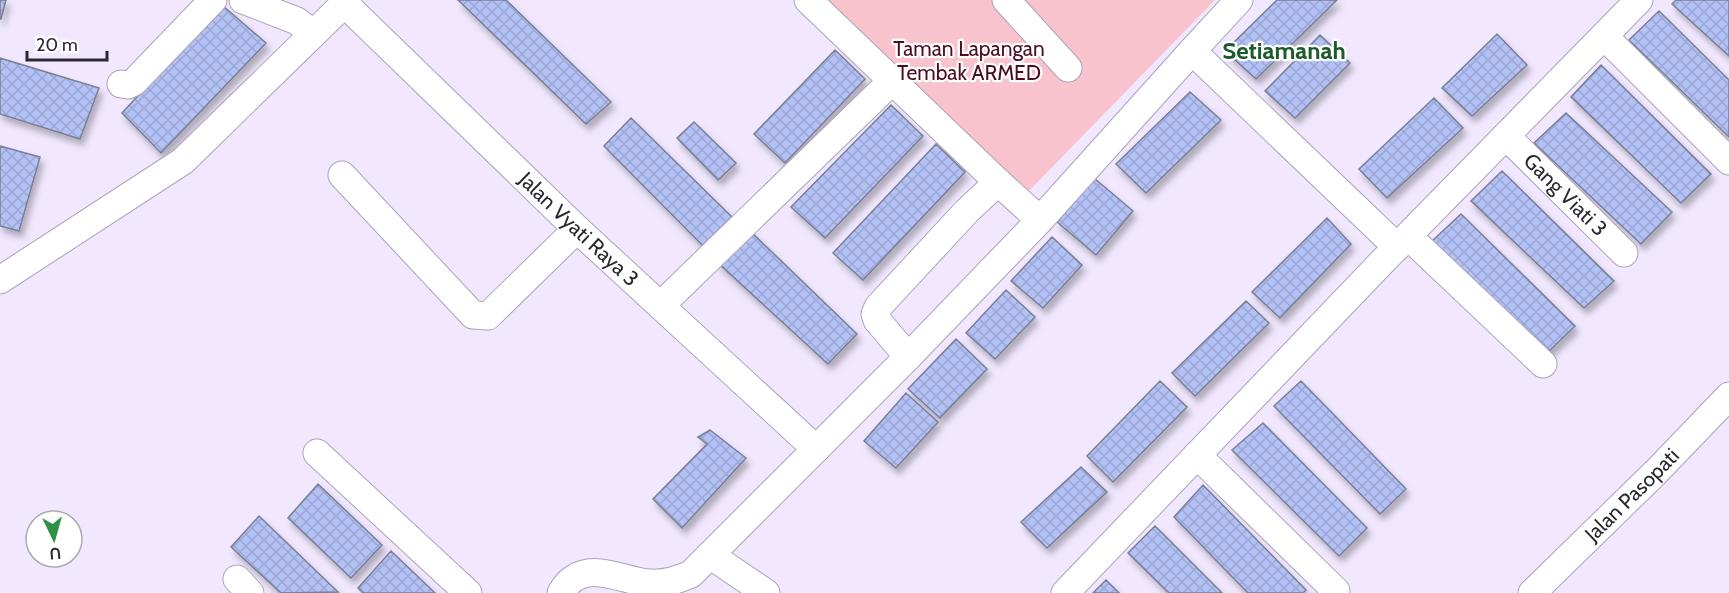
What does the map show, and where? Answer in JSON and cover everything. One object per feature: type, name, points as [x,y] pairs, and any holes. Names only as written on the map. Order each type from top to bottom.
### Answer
[{"type":"street","points":[[121,84],[128,85],[134,82],[213,0]]},
{"type":"street","points":[[243,0],[297,21],[313,34]]},
{"type":"street","points":[[808,0],[1040,220]]},
{"type":"street","points":[[1006,0],[1068,68]]},
{"type":"street","points":[[561,593],[571,579],[582,574],[609,574],[648,583],[677,580],[691,574],[908,357],[1040,220],[1239,0]]},
{"type":"street","points":[[1065,593],[1640,0]]},
{"type":"street","points":[[0,280],[183,161],[346,2]]},
{"type":"street","name":"Jalan Vyati Raya 3","points":[[346,2],[577,229],[816,449]]},
{"type":"street","points":[[1604,36],[1729,161]]},
{"type":"street","points":[[1192,51],[1403,242],[1543,364]]},
{"type":"street","points":[[661,305],[892,81]]},
{"type":"street","name":"Gang Viati 3","points":[[1507,137],[1624,253]]},
{"type":"street","points":[[342,175],[473,315],[488,316],[577,229]]},
{"type":"street","points":[[908,357],[877,320],[875,314],[878,307],[967,211],[998,182]]},
{"type":"street","name":"Jalan Pasopati","points":[[1532,593],[1656,472],[1729,396]]},
{"type":"street","points":[[317,453],[468,593]]},
{"type":"street","points":[[1197,455],[1336,591]]},
{"type":"street","points":[[710,555],[765,593]]},
{"type":"green space","name":"Taman Lapangan Tembak ARMED","points":[[820,0],[1215,0],[1026,194]]},
{"type":"building","points":[[0,0],[6,0],[1,19],[0,19]]},
{"type":"building","points":[[458,0],[506,0],[611,102],[586,124]]},
{"type":"building","points":[[1277,0],[1337,0],[1256,79],[1225,51]]},
{"type":"building","points":[[1676,0],[1729,0],[1729,56],[1672,4]]},
{"type":"building","points":[[222,5],[266,43],[161,153],[122,113]]},
{"type":"building","points":[[1659,11],[1729,80],[1729,137],[1629,40]]},
{"type":"building","points":[[1497,34],[1527,65],[1472,116],[1442,88]]},
{"type":"building","points":[[1320,35],[1350,63],[1295,118],[1265,91]]},
{"type":"building","points":[[835,50],[865,79],[785,163],[754,134]]},
{"type":"building","points":[[0,58],[99,88],[80,139],[0,114]]},
{"type":"building","points":[[1601,65],[1711,174],[1681,203],[1571,97]]},
{"type":"building","points":[[1190,92],[1221,120],[1146,193],[1116,164]]},
{"type":"building","points":[[1434,98],[1463,128],[1387,198],[1359,169]]},
{"type":"building","points":[[891,105],[923,136],[825,238],[791,207]]},
{"type":"building","points":[[1566,113],[1672,212],[1641,244],[1534,143]]},
{"type":"building","points":[[631,118],[736,221],[707,250],[604,146]]},
{"type":"building","points":[[694,122],[736,163],[718,180],[677,138]]},
{"type":"building","points":[[936,144],[965,172],[863,280],[833,253]]},
{"type":"building","points":[[0,146],[40,157],[19,231],[0,226]]},
{"type":"building","points":[[1502,171],[1614,281],[1584,308],[1471,201]]},
{"type":"building","points":[[1094,178],[1133,211],[1096,255],[1057,222]]},
{"type":"building","points":[[1461,214],[1575,326],[1544,356],[1430,243]]},
{"type":"building","points":[[1327,218],[1351,244],[1280,318],[1252,292]]},
{"type":"building","points":[[748,229],[857,334],[828,364],[717,262]]},
{"type":"building","points":[[1052,237],[1082,265],[1043,308],[1011,281]]},
{"type":"building","points":[[1006,290],[1035,317],[995,359],[966,333]]},
{"type":"building","points":[[1246,301],[1269,323],[1195,396],[1172,373]]},
{"type":"building","points":[[956,339],[987,369],[940,418],[908,389]]},
{"type":"building","points":[[1160,381],[1187,407],[1113,482],[1087,456]]},
{"type":"building","points":[[1301,381],[1406,489],[1380,514],[1274,406]]},
{"type":"building","points":[[906,393],[938,422],[896,468],[864,441]]},
{"type":"building","points":[[1263,423],[1367,528],[1339,556],[1232,450]]},
{"type":"building","points":[[710,430],[746,458],[682,528],[653,499],[707,444],[698,437]]},
{"type":"building","points":[[1081,467],[1107,492],[1047,548],[1021,522]]},
{"type":"building","points":[[318,484],[382,545],[351,578],[288,518]]},
{"type":"building","points":[[1203,485],[1306,590],[1303,593],[1248,593],[1174,517]]},
{"type":"building","points":[[259,516],[338,592],[281,593],[231,547]]},
{"type":"building","points":[[1155,526],[1222,593],[1169,593],[1128,553]]},
{"type":"building","points":[[391,551],[435,593],[363,593],[358,588]]},
{"type":"building","points":[[1106,580],[1119,593],[1093,593]]},
{"type":"district","name":"Setiamanah","points":[[1284,51]]}]
